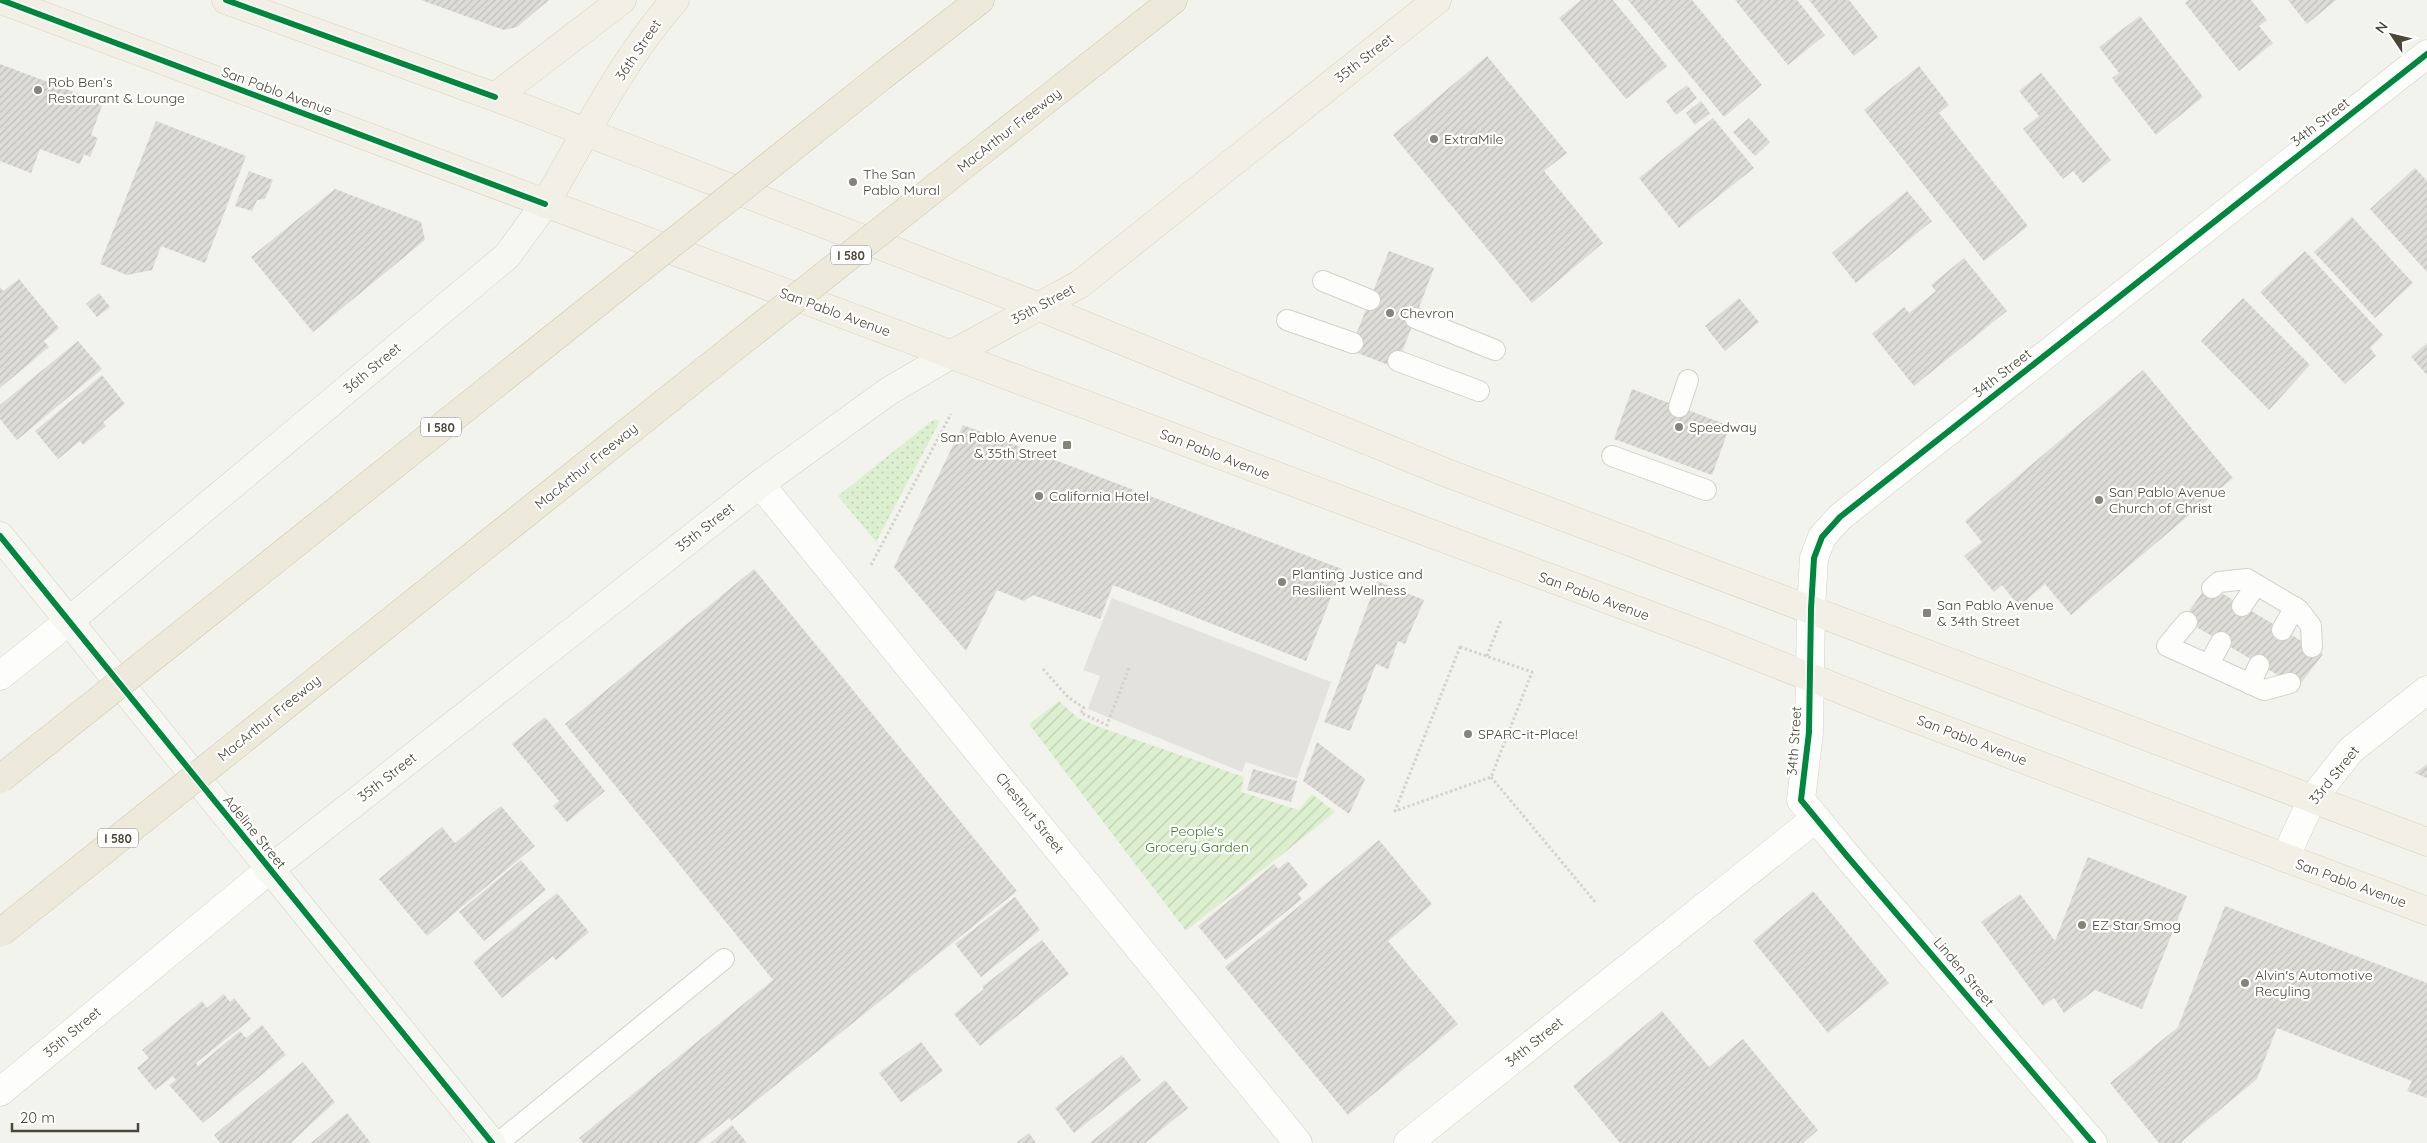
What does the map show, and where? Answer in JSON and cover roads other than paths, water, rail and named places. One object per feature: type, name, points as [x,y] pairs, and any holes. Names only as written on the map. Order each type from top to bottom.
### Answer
[{"type":"highway","name":"I 580","points":[[0,779],[980,0]]},
{"type":"highway","name":"MacArthur Freeway","points":[[0,933],[1173,0]]},
{"type":"main road","name":"San Pablo Avenue","points":[[1,0],[38,6],[545,204],[952,354],[2427,911]]},
{"type":"main road","points":[[226,0],[495,97],[1037,306],[1440,470],[1811,609],[2031,695],[2427,842]]},
{"type":"main road","points":[[495,97],[622,0]]},
{"type":"main road","name":"36th Street","points":[[69,621],[507,256],[545,204],[586,132],[652,26],[674,0]]},
{"type":"main road","name":"35th Street","points":[[269,870],[760,484],[889,391],[1037,306],[1080,284],[1437,0]]},
{"type":"main road","name":"Adeline Street","points":[[0,536],[492,1143]]},
{"type":"street","name":"34th Street","points":[[1408,1143],[1767,855],[1816,818],[1801,800],[1809,732],[1811,609],[1814,558],[1822,537],[1840,517],[2427,54]]},
{"type":"street","name":"Chestnut Street","points":[[760,484],[1298,1143]]},
{"type":"street","name":"36th Street","points":[[0,676],[69,621]]},
{"type":"street","name":"33rd Street","points":[[2285,858],[2312,799],[2351,750],[2427,690]]},
{"type":"street","name":"Linden Street","points":[[1816,818],[2092,1143]]},
{"type":"street","name":"35th Street","points":[[0,1092],[269,870]]},
{"type":"lane","points":[[1323,281],[1370,300]]},
{"type":"lane","points":[[1415,318],[1495,350]]},
{"type":"lane","points":[[1287,320],[1353,343]]},
{"type":"lane","points":[[1398,360],[1479,391]]},
{"type":"lane","points":[[1679,407],[1688,380]]},
{"type":"lane","points":[[1612,456],[1658,464],[1706,490]]},
{"type":"lane","points":[[2212,588],[2219,582],[2247,579],[2295,607],[2311,626],[2312,647]]},
{"type":"lane","points":[[2242,606],[2256,584]]},
{"type":"lane","points":[[2282,630],[2295,607]]},
{"type":"lane","points":[[2186,622],[2167,646],[2264,690],[2290,683]]},
{"type":"lane","points":[[2209,664],[2221,642]]},
{"type":"lane","points":[[2250,684],[2259,665]]},
{"type":"lane","points":[[498,1143],[724,959]]},
{"type":"place","name":"Rob Ben’s Restaurant & Lounge","points":[[38,90]]},
{"type":"place","name":"ExtraMile","points":[[1434,139]]},
{"type":"place","name":"The San Pablo Mural","points":[[853,182]]},
{"type":"place","name":"Chevron","points":[[1390,313]]},
{"type":"place","name":"Speedway","points":[[1679,427]]},
{"type":"place","name":"San Pablo Avenue & 35th Street","points":[[1067,445]]},
{"type":"place","name":"California Hotel","points":[[1039,496]]},
{"type":"place","name":"San Pablo Avenue Church of Christ","points":[[2099,500]]},
{"type":"place","name":"Planting Justice and Resilient Wellness","points":[[1282,582]]},
{"type":"place","name":"San Pablo Avenue & 34th Street","points":[[1927,613]]},
{"type":"place","name":"SPARC-it-Place!","points":[[1468,734]]},
{"type":"place","name":"EZ Star Smog","points":[[2082,925]]},
{"type":"place","name":"Alvin's Automotive Recyling","points":[[2245,983]]},
{"type":"park label","name":"People's Grocery Garden","points":[[1197,840]]}]
